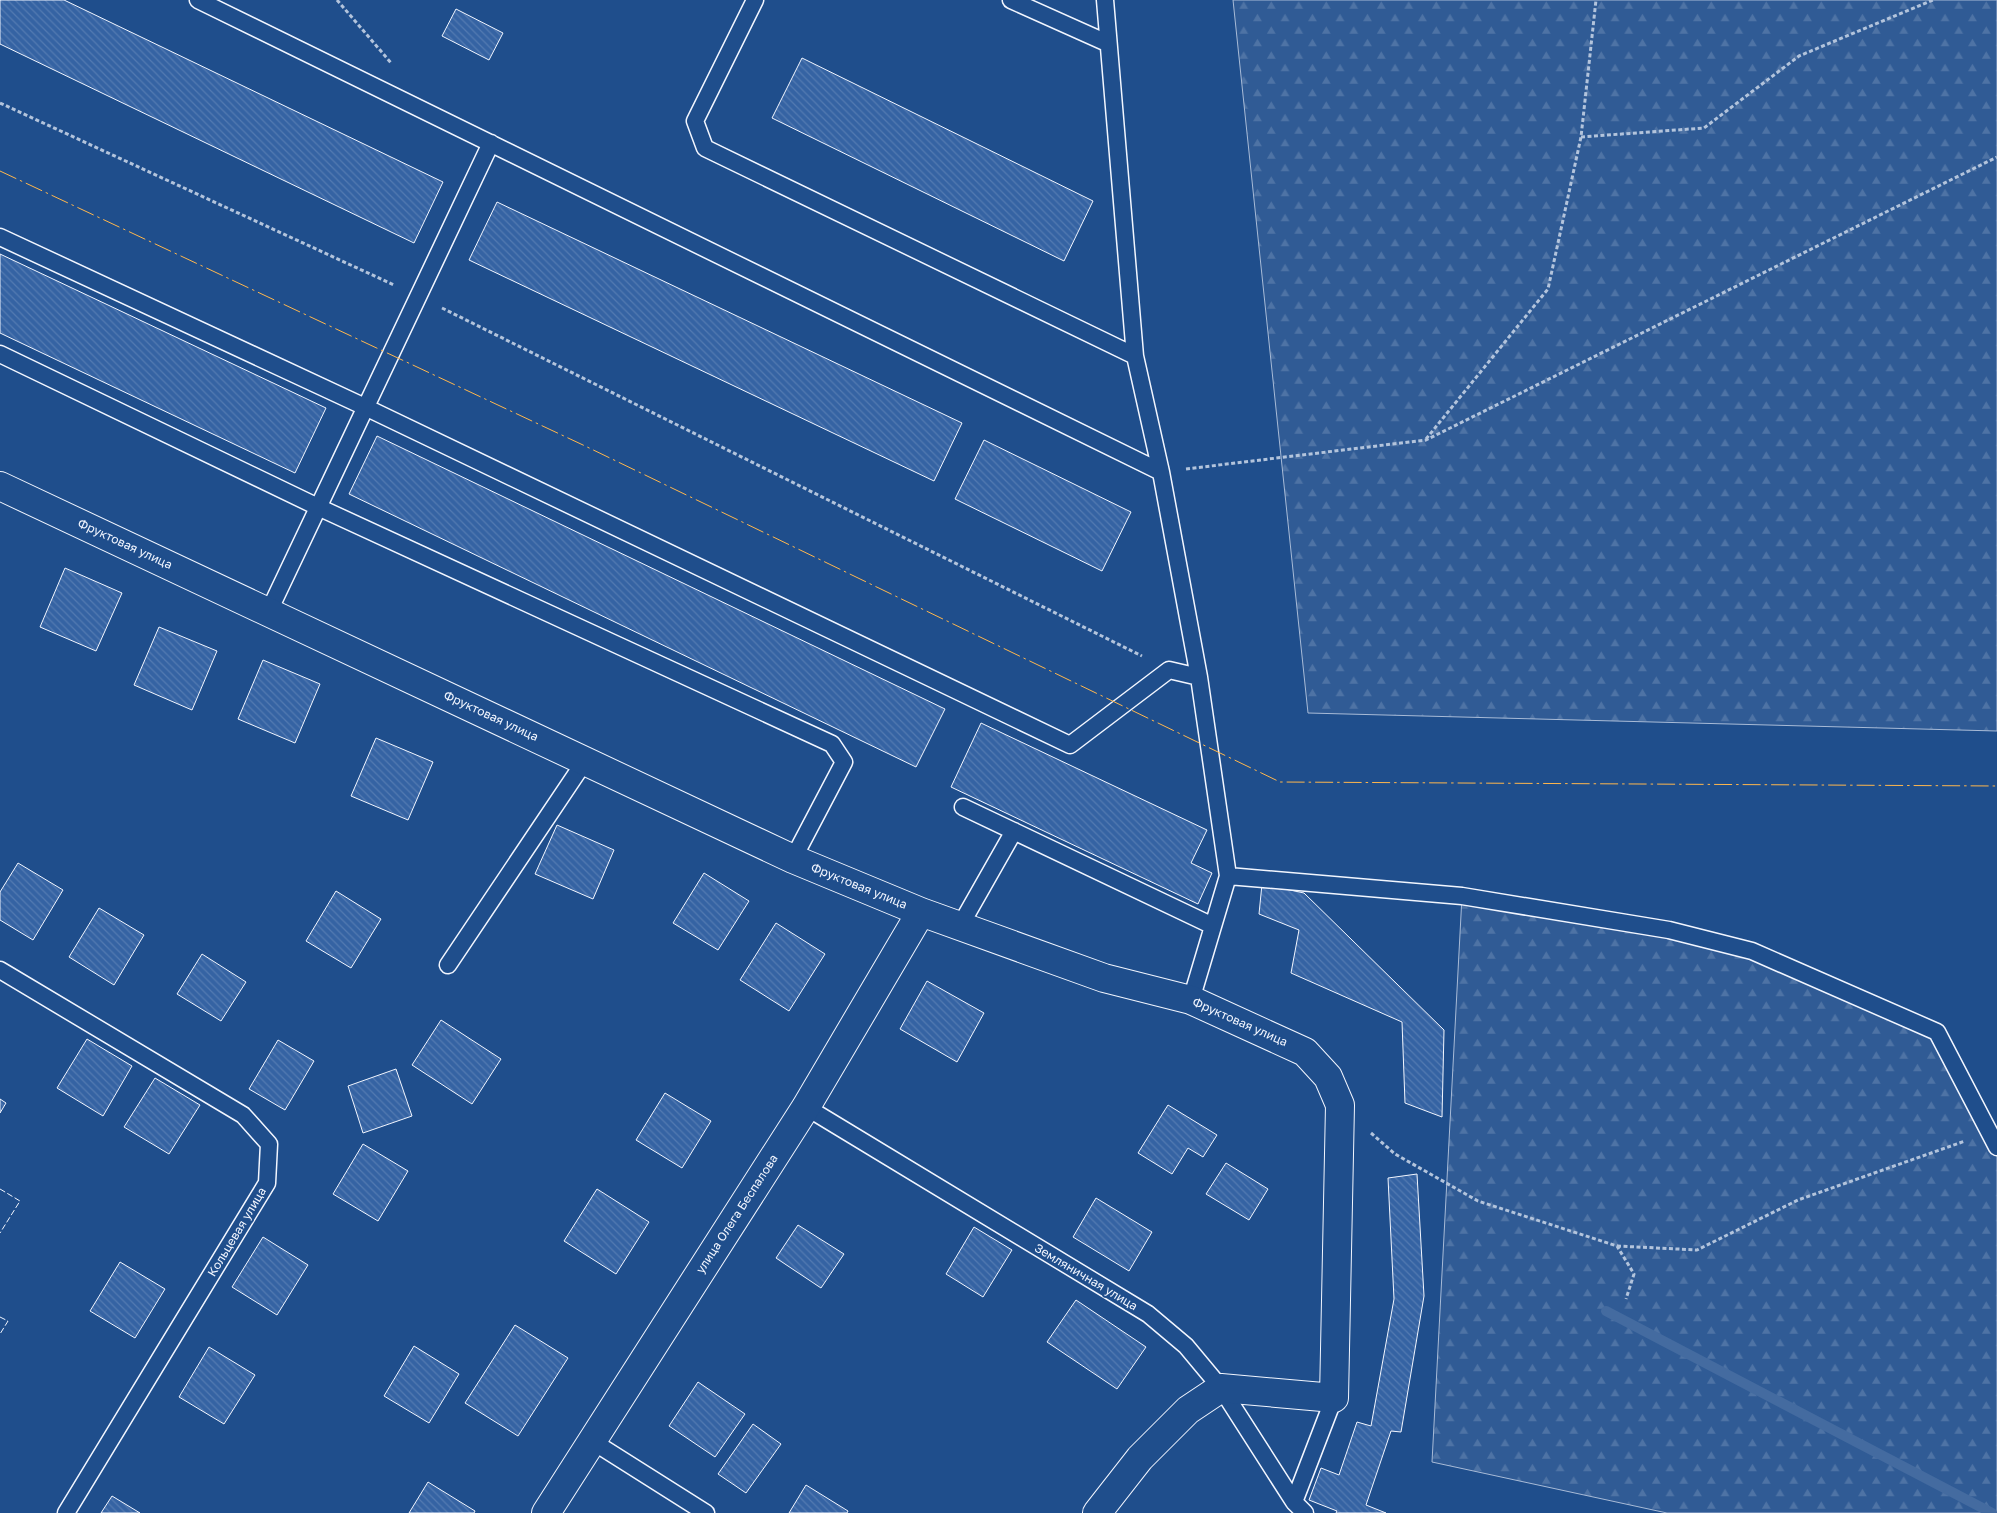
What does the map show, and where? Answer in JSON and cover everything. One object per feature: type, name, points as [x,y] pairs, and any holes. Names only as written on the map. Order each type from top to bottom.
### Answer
[{"type":"street","name":"Фруктовая улица","points":[[0,486],[793,859],[921,912],[1104,978],[1191,1000],[1305,1052],[1328,1077],[1340,1105],[1334,1398]]},
{"type":"street","name":"улица Олега Беспалова","points":[[546,1513],[806,1107],[921,912]]},
{"type":"street","points":[[1097,1513],[1140,1458],[1188,1410],[1221,1388],[1334,1398]]},
{"type":"lane","points":[[198,0],[1161,472]]},
{"type":"lane","points":[[755,0],[694,121],[706,148],[1135,356]]},
{"type":"lane","points":[[1011,0],[1107,43]]},
{"type":"lane","points":[[1105,0],[1107,43],[1135,356],[1161,472],[1199,677],[1228,876],[1191,1000]]},
{"type":"lane","points":[[269,611],[491,142]]},
{"type":"lane","points":[[0,237],[365,407],[1070,745],[1169,670],[1199,677]]},
{"type":"lane","points":[[0,354],[318,507],[832,744],[844,762],[793,859]]},
{"type":"lane","points":[[448,965],[585,760]]},
{"type":"lane","points":[[963,807],[1213,926]]},
{"type":"lane","points":[[960,926],[1014,831]]},
{"type":"lane","points":[[1228,876],[1462,896],[1669,930],[1752,951],[1938,1032],[1994,1136]]},
{"type":"lane","name":"Кольцевая улица","points":[[0,970],[243,1115],[269,1144],[267,1184],[66,1513]]},
{"type":"lane","name":"Земляничная улица","points":[[806,1107],[1148,1314],[1186,1346],[1221,1388],[1299,1507]]},
{"type":"lane","points":[[1299,1507],[1334,1398]]},
{"type":"lane","points":[[592,1441],[706,1513]]},
{"type":"path","points":[[337,0],[393,65]]},
{"type":"path","points":[[1426,440],[1548,289],[1581,137],[1596,0]]},
{"type":"path","points":[[1581,137],[1704,128],[1799,56],[1933,0]]},
{"type":"path","points":[[0,102],[418,296],[1169,670]]},
{"type":"path","points":[[1161,472],[1426,440],[1997,157]]},
{"type":"path","points":[[1396,1154],[1478,1201],[1617,1246],[1697,1250],[1798,1200],[1994,1136]]},
{"type":"path","points":[[1617,1246],[1634,1274],[1626,1299]]},
{"type":"green space","points":[[1233,0],[1997,0],[1997,731],[1308,713]]},
{"type":"green space","points":[[1462,896],[1752,951],[1937,1032],[1997,1147],[1997,1513],[1667,1513],[1432,1462]]},
{"type":"building","points":[[0,0],[64,0],[443,182],[414,243],[0,44]]},
{"type":"building","points":[[456,9],[503,33],[489,60],[442,36]]},
{"type":"building","points":[[802,58],[1093,201],[1064,261],[772,118]]},
{"type":"building","points":[[497,202],[962,423],[934,481],[469,260]]},
{"type":"building","points":[[0,254],[326,408],[295,473],[0,333]]},
{"type":"building","points":[[377,436],[945,709],[916,767],[349,494]]},
{"type":"building","points":[[984,440],[1131,512],[1102,571],[955,499]]},
{"type":"building","points":[[65,568],[122,593],[96,651],[40,627]]},
{"type":"building","points":[[159,627],[217,651],[192,710],[134,685]]},
{"type":"building","points":[[263,660],[320,684],[295,743],[238,719]]},
{"type":"building","points":[[981,723],[1207,830],[1191,863],[1212,873],[1198,904],[951,787]]},
{"type":"building","points":[[376,738],[433,762],[408,820],[351,796]]},
{"type":"building","points":[[557,825],[614,850],[593,899],[535,874]]},
{"type":"building","points":[[18,863],[63,890],[33,940],[0,920],[0,892]]},
{"type":"building","points":[[704,873],[749,901],[718,950],[673,923]]},
{"type":"building","points":[[1262,884],[1304,893],[1444,1030],[1442,1117],[1405,1103],[1402,1022],[1291,973],[1299,930],[1259,914]]},
{"type":"building","points":[[336,891],[381,919],[351,968],[306,941]]},
{"type":"building","points":[[99,908],[144,935],[114,985],[69,957]]},
{"type":"building","points":[[776,923],[825,954],[789,1011],[740,980]]},
{"type":"building","points":[[202,954],[246,982],[221,1021],[177,994]]},
{"type":"building","points":[[927,981],[984,1013],[957,1062],[900,1029]]},
{"type":"building","points":[[441,1020],[501,1059],[472,1104],[412,1065]]},
{"type":"building","points":[[87,1039],[132,1066],[103,1116],[57,1088]]},
{"type":"building","points":[[278,1040],[314,1061],[285,1110],[249,1089]]},
{"type":"building","points":[[396,1069],[412,1116],[363,1133],[348,1086]]},
{"type":"building","points":[[155,1078],[200,1105],[169,1154],[124,1127]]},
{"type":"building","points":[[665,1093],[711,1121],[682,1168],[636,1140]]},
{"type":"building","points":[[0,1099],[6,1103],[0,1113]]},
{"type":"building","points":[[1168,1105],[1217,1135],[1203,1157],[1188,1148],[1172,1174],[1138,1153]]},
{"type":"building","points":[[363,1144],[408,1171],[378,1221],[333,1194]]},
{"type":"building","points":[[1226,1163],[1268,1189],[1249,1220],[1206,1194]]},
{"type":"building","points":[[1417,1174],[1424,1296],[1401,1432],[1391,1431],[1366,1505],[1386,1513],[1336,1513],[1337,1511],[1309,1500],[1321,1468],[1339,1475],[1357,1422],[1371,1426],[1394,1299],[1388,1178]]},
{"type":"building","points":[[597,1189],[649,1222],[616,1274],[564,1241]]},
{"type":"building","points":[[1096,1198],[1152,1232],[1129,1271],[1073,1237]]},
{"type":"building","points":[[798,1225],[844,1254],[821,1288],[776,1258]]},
{"type":"building","points":[[974,1227],[1012,1250],[983,1297],[946,1274]]},
{"type":"building","points":[[263,1237],[308,1265],[277,1315],[232,1287]]},
{"type":"building","points":[[120,1262],[165,1289],[135,1338],[90,1311]]},
{"type":"building","points":[[1076,1300],[1146,1347],[1117,1389],[1047,1342]]},
{"type":"building","points":[[515,1325],[568,1358],[518,1436],[465,1403]]},
{"type":"building","points":[[414,1346],[459,1374],[429,1423],[384,1396]]},
{"type":"building","points":[[209,1347],[255,1375],[224,1424],[179,1397]]},
{"type":"building","points":[[698,1382],[745,1414],[715,1457],[669,1426]]},
{"type":"building","points":[[753,1424],[781,1444],[746,1493],[718,1474]]},
{"type":"building","points":[[428,1482],[475,1511],[474,1513],[409,1513]]},
{"type":"building","points":[[806,1485],[848,1511],[847,1513],[789,1513]]},
{"type":"building","points":[[112,1496],[140,1513],[101,1513]]},
{"type":"waterway","points":[[1606,1311],[1992,1513]]},
{"type":"fence","points":[[0,1189],[20,1201],[0,1233]]},
{"type":"fence","points":[[0,1317],[8,1321],[0,1334]]},
{"type":"power","points":[[0,171],[583,445],[1280,782],[1997,786]]}]
